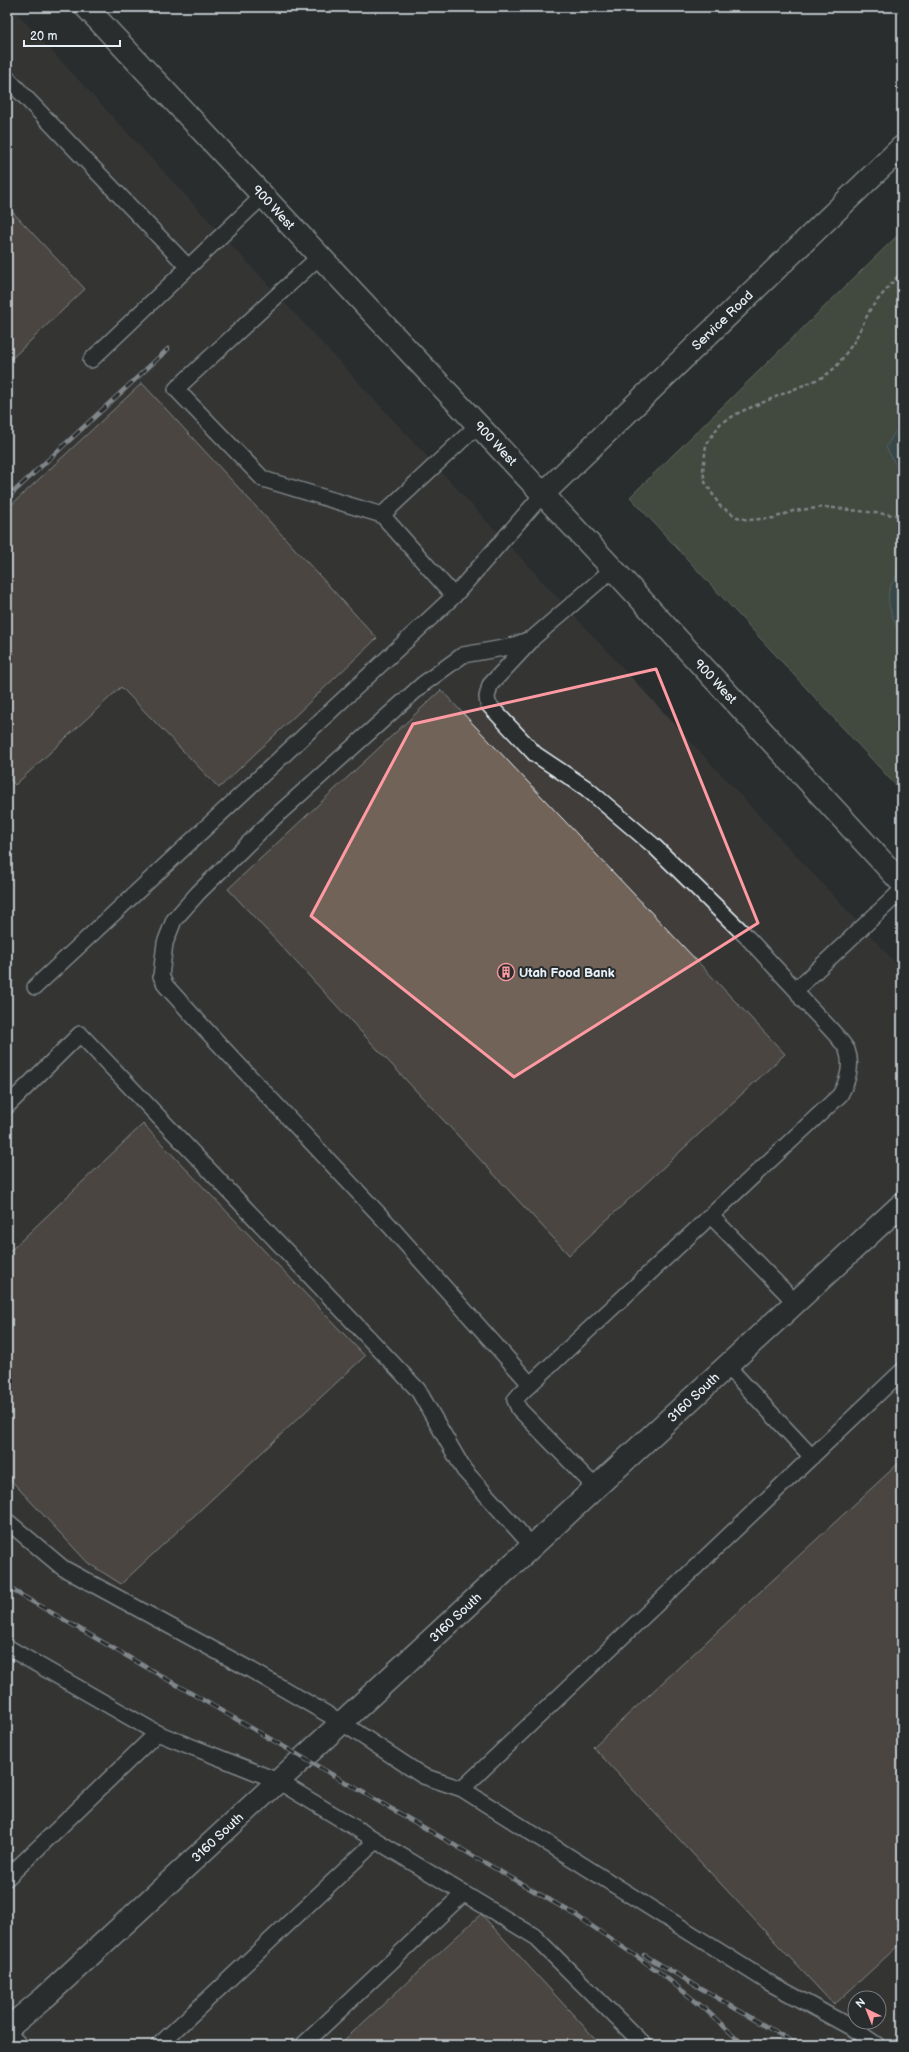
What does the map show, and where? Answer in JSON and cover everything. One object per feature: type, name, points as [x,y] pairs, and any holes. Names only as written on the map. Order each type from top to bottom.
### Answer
[{"type":"street","name":"900 West","points":[[86,7],[478,424],[902,883]]},
{"type":"street","name":"Service Road","points":[[542,494],[902,147]]},
{"type":"street","name":"3160 South","points":[[7,2030],[44,1998],[902,1204]]},
{"type":"lane","points":[[7,78],[188,267]]},
{"type":"lane","points":[[91,360],[263,196]]},
{"type":"lane","points":[[320,256],[176,389],[263,479],[382,515],[454,596]]},
{"type":"lane","points":[[382,515],[478,424]]},
{"type":"lane","points":[[35,987],[454,596],[542,494]]},
{"type":"lane","points":[[595,1487],[519,1409],[515,1400],[530,1384],[840,1095],[846,1084],[850,1067],[847,1049],[802,999],[797,991],[745,935],[654,846],[592,793],[535,754],[488,704],[487,697],[490,685],[533,638],[613,569]]},
{"type":"lane","points":[[530,1384],[390,1226],[201,1025],[166,986],[161,976],[165,943],[174,920],[198,893],[288,806],[423,684],[463,655],[509,647],[533,638]]},
{"type":"lane","points":[[797,991],[801,984],[902,890]]},
{"type":"lane","points":[[7,1106],[80,1034],[418,1390],[464,1470],[532,1546]]},
{"type":"lane","points":[[711,1216],[795,1302]]},
{"type":"lane","points":[[727,1366],[812,1457]]},
{"type":"lane","points":[[462,1789],[902,1371]]},
{"type":"lane","points":[[7,1521],[63,1568],[251,1670],[342,1722],[423,1776],[462,1789],[768,1982],[852,2028],[877,2045]]},
{"type":"lane","points":[[7,1647],[157,1733],[278,1781],[534,1936],[644,2045]]},
{"type":"lane","points":[[7,1878],[157,1733]]},
{"type":"lane","points":[[159,2045],[376,1841]]},
{"type":"lane","points":[[303,2045],[463,1894]]},
{"type":"lane","points":[[7,2030],[20,2045]]},
{"type":"path","points":[[902,271],[872,308],[854,342],[836,367],[823,377],[740,412],[720,424],[706,445],[703,471],[705,482],[720,506],[737,517],[748,520],[774,518],[793,511],[824,507],[902,516]]},
{"type":"highlighted area","points":[[656,669],[758,923],[514,1077],[311,916],[413,724]]},
{"type":"shaded area","points":[[7,7],[11,7],[902,970],[902,2045],[7,2045]]},
{"type":"green space","points":[[902,231],[902,792],[630,497]]},
{"type":"water","points":[[902,420],[902,473],[899,471],[886,447]]},
{"type":"water","points":[[902,569],[902,636],[892,615],[888,597],[891,585]]},
{"type":"building","points":[[7,206],[85,289],[7,363]]},
{"type":"building","points":[[142,383],[377,638],[219,788],[121,687],[15,785],[7,776],[7,509]]},
{"type":"building","name":"Utah Food Bank","points":[[441,690],[785,1054],[569,1255],[228,889]]},
{"type":"building","points":[[143,1124],[365,1356],[121,1584],[88,1563],[7,1476],[7,1254]]},
{"type":"building","points":[[902,1460],[902,1942],[850,1990],[847,1990],[847,1993],[834,2005],[593,1747]]},
{"type":"building","points":[[481,1914],[601,2045],[339,2045]]},
{"type":"railway","points":[[7,498],[168,349]]},
{"type":"railway","points":[[7,1587],[574,1914],[658,1971],[705,2009],[744,2045]]},
{"type":"railway","points":[[644,1955],[798,2045]]},
{"type":"place","name":"Utah Food Bank","points":[[506,972]]}]
